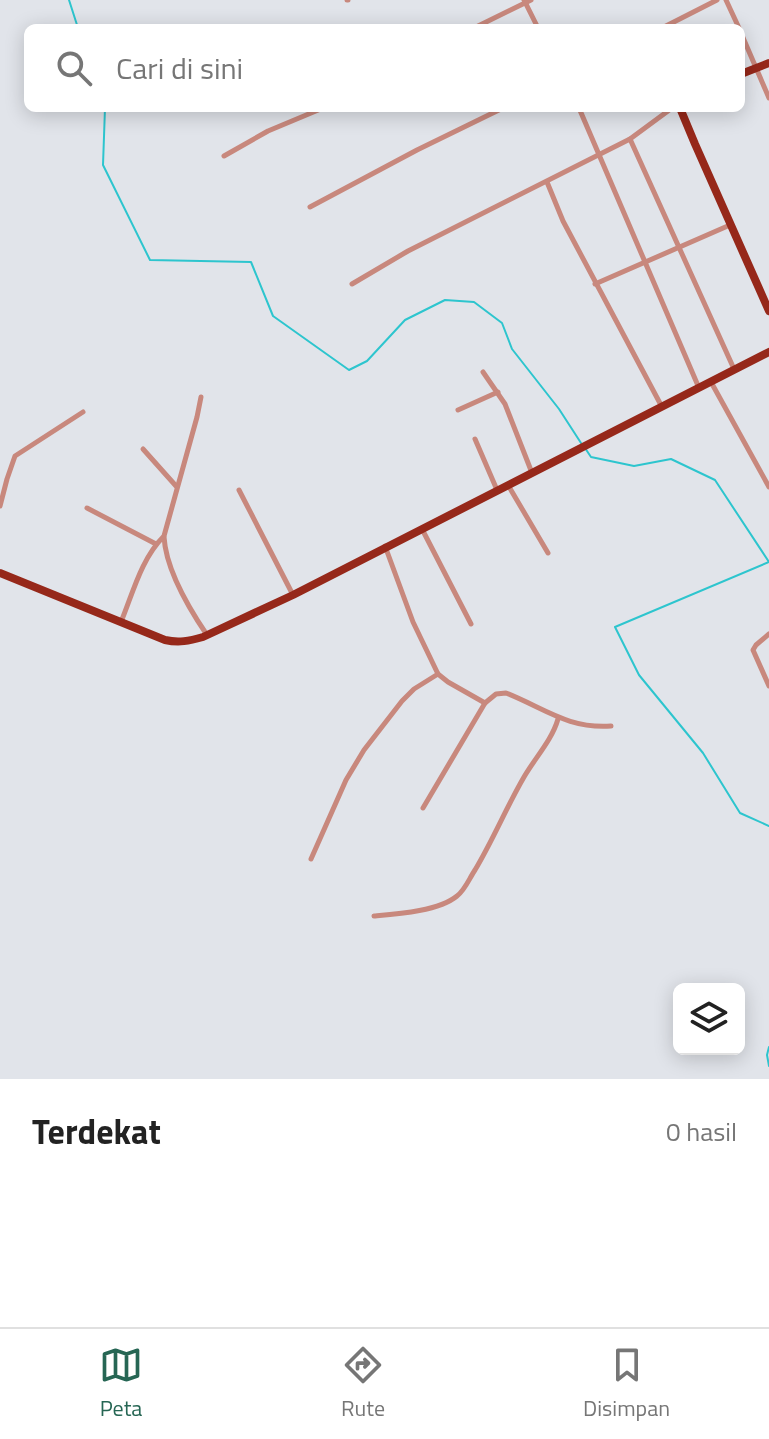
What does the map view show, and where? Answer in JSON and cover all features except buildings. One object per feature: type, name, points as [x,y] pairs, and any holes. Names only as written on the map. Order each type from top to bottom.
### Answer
[{"type":"highway","points":[[745,72],[769,63]]},
{"type":"highway","points":[[682,112],[769,311]]},
{"type":"highway","points":[[0,573],[165,640],[189,641],[293,595],[769,352]]},
{"type":"street","points":[[669,24],[705,3],[717,0]]},
{"type":"street","points":[[726,0],[737,24]]},
{"type":"street","points":[[482,24],[527,1],[536,24]]},
{"type":"street","points":[[745,41],[769,98]]},
{"type":"street","points":[[224,156],[268,131],[313,112]]},
{"type":"street","points":[[310,207],[495,112]]},
{"type":"street","points":[[581,112],[699,389]]},
{"type":"street","points":[[352,284],[408,251],[630,139],[667,112]]},
{"type":"street","points":[[630,139],[734,370]]},
{"type":"street","points":[[547,182],[595,284],[662,407]]},
{"type":"street","points":[[595,284],[730,224]]},
{"type":"street","points":[[483,372],[509,414],[532,473]]},
{"type":"street","points":[[711,382],[769,487]]},
{"type":"street","points":[[458,410],[498,392]]},
{"type":"street","points":[[201,397],[164,536],[167,561],[207,635]]},
{"type":"street","points":[[0,506],[15,456],[83,412]]},
{"type":"street","points":[[475,439],[497,490]]},
{"type":"street","points":[[143,449],[177,486]]},
{"type":"street","points":[[508,485],[548,553]]},
{"type":"street","points":[[239,490],[293,595]]},
{"type":"street","points":[[87,508],[156,544]]},
{"type":"street","points":[[422,529],[471,624]]},
{"type":"street","points":[[120,623],[142,568],[164,536]]},
{"type":"street","points":[[385,546],[413,622],[438,674],[485,703]]},
{"type":"street","points":[[769,634],[753,650],[769,686]]},
{"type":"street","points":[[311,859],[346,780],[364,750],[408,695],[438,674]]},
{"type":"street","points":[[423,808],[491,697],[503,693],[558,719],[587,727],[611,726]]},
{"type":"street","points":[[374,916],[440,905],[461,893],[558,719]]},
{"type":"waterway","points":[[69,0],[77,24]]},
{"type":"waterway","points":[[105,112],[103,165],[150,260],[251,262],[273,316],[349,370],[367,361],[405,320],[445,300],[474,302],[502,323],[512,349],[581,443]]},
{"type":"waterway","points":[[585,448],[591,457],[634,466],[671,459],[715,480],[769,562],[615,627],[639,675],[703,753],[740,813],[769,826]]},
{"type":"waterway","points":[[769,1047],[769,1066]]}]
